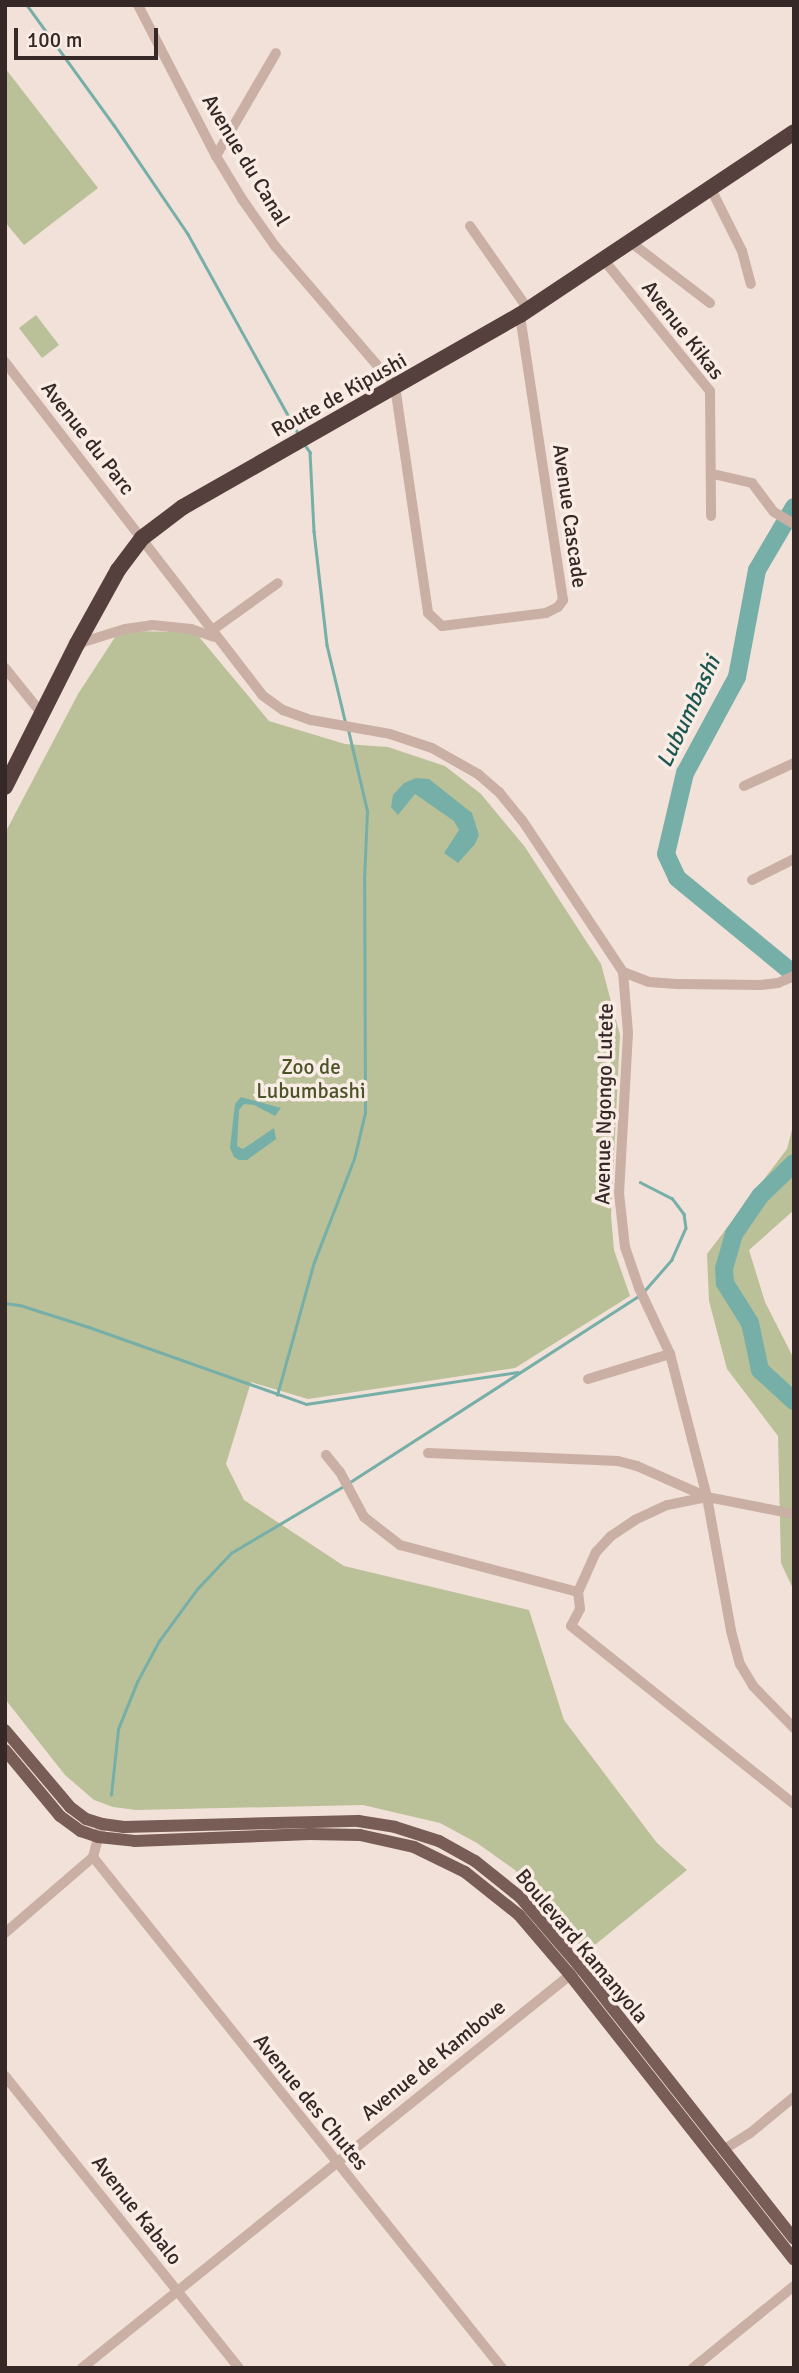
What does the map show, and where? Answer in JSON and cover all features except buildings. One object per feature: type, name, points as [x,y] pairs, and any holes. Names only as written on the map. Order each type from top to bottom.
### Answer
[{"type":"highway","name":"Route de Kipushi","points":[[5,787],[77,644],[118,570],[142,538],[183,507],[524,312],[792,134]]},
{"type":"main road","name":"Boulevard Kamanyola","points":[[5,1730],[70,1807],[100,1831]]},
{"type":"main road","name":"Boulevard Kamanyola","points":[[5,1750],[60,1816],[81,1831],[328,1820],[395,1827],[439,1841],[490,1871],[520,1897],[794,2260]]},
{"type":"main road","name":"Boulevard Kamanyola","points":[[575,1971],[794,2239]]},
{"type":"street","name":"Avenue du Canal","points":[[138,5],[216,156],[275,246],[395,386]]},
{"type":"street","points":[[216,156],[276,53]]},
{"type":"street","points":[[711,189],[742,251],[751,284]]},
{"type":"street","points":[[470,226],[524,312]]},
{"type":"street","points":[[629,241],[710,303]]},
{"type":"street","name":"Avenue Kikas","points":[[603,259],[707,387],[711,398],[711,516]]},
{"type":"street","name":"Avenue Cascade","points":[[395,386],[432,619],[450,627],[552,611],[561,603],[563,595],[524,312]]},
{"type":"street","name":"Avenue du Parc","points":[[5,362],[214,635]]},
{"type":"street","points":[[713,474],[752,484],[778,515],[794,524]]},
{"type":"street","points":[[77,644],[125,629],[152,625],[191,629],[214,635],[278,583]]},
{"type":"street","name":"Avenue Ngongo Lutete","points":[[214,635],[271,703],[295,715],[337,726],[390,734],[432,748],[466,766],[499,792],[522,820],[623,972],[628,1033],[619,1193],[625,1247],[644,1301],[670,1354],[707,1497],[731,1631],[740,1664],[753,1686],[794,1728]]},
{"type":"street","points":[[5,668],[42,714]]},
{"type":"street","points":[[744,786],[794,764]]},
{"type":"street","points":[[752,880],[794,859]]},
{"type":"street","points":[[623,972],[649,982],[680,984],[761,985],[791,978]]},
{"type":"street","points":[[588,1379],[670,1354]]},
{"type":"street","points":[[428,1453],[618,1461],[637,1466],[707,1497],[794,1514]]},
{"type":"street","points":[[326,1455],[340,1472],[364,1517],[400,1545],[578,1592]]},
{"type":"street","points":[[707,1497],[667,1506],[635,1520],[611,1536],[596,1552],[578,1592],[580,1609],[572,1627],[597,1643],[794,1804]]},
{"type":"street","points":[[5,1933],[93,1857],[100,1831]]},
{"type":"street","name":"Avenue des Chutes","points":[[93,1857],[335,2163],[502,2368]]},
{"type":"street","name":"Avenue de Kambove","points":[[82,2368],[575,1971]]},
{"type":"street","name":"Avenue Kabalo","points":[[5,2076],[239,2368]]},
{"type":"street","points":[[723,2150],[749,2134],[794,2097]]},
{"type":"street","points":[[694,2368],[794,2286]]},
{"type":"green space","points":[[5,68],[98,188],[24,245],[5,222]]},
{"type":"green space","points":[[36,315],[59,345],[42,358],[19,328]]},
{"type":"green space","name":"Zoo de Lubumbashi","points":[[119,631],[195,632],[269,721],[345,744],[388,747],[445,766],[481,794],[525,847],[601,964],[620,1035],[611,1215],[614,1250],[630,1296],[515,1368],[308,1399],[251,1382],[226,1464],[244,1500],[344,1566],[529,1610],[564,1720],[657,1843],[687,1870],[585,1953],[553,1909],[515,1870],[477,1843],[440,1823],[363,1805],[136,1810],[113,1807],[94,1800],[65,1775],[5,1699],[5,833],[78,694]]},
{"type":"green space","points":[[794,1122],[794,1210],[749,1250],[765,1302],[794,1359],[794,1591],[781,1563],[778,1436],[727,1369],[709,1301],[707,1254],[787,1149]]},
{"type":"water","points":[[416,778],[429,779],[472,813],[479,835],[475,844],[458,863],[444,853],[459,830],[454,821],[415,794],[398,815],[391,807],[393,795],[404,783]]},
{"type":"water","points":[[241,1097],[281,1108],[275,1116],[254,1105],[244,1104],[239,1110],[237,1146],[243,1149],[274,1128],[276,1139],[247,1160],[234,1157],[230,1148],[235,1104]]},
{"type":"waterway","points":[[27,5],[114,125],[188,234],[298,433]]},
{"type":"waterway","points":[[305,445],[310,452],[314,531],[327,645],[346,724]]},
{"type":"waterway","name":"Lubumbashi","points":[[794,507],[757,570],[737,677],[685,773],[666,854],[677,878],[794,974]]},
{"type":"waterway","points":[[277,1395],[314,1262],[354,1159],[365,1113],[364,880],[367,811],[348,730]]},
{"type":"waterway","name":"Lubumbashi","points":[[794,1163],[760,1196],[734,1234],[724,1269],[725,1283],[750,1323],[760,1370],[794,1401]]},
{"type":"waterway","points":[[640,1182],[672,1198],[684,1214],[686,1228],[672,1260],[644,1292]]},
{"type":"waterway","points":[[350,1482],[639,1296]]},
{"type":"waterway","points":[[5,1303],[20,1305],[89,1327],[306,1404],[518,1372]]},
{"type":"waterway","points":[[111,1795],[118,1729],[137,1682],[159,1641],[197,1589],[231,1553],[344,1486]]}]
